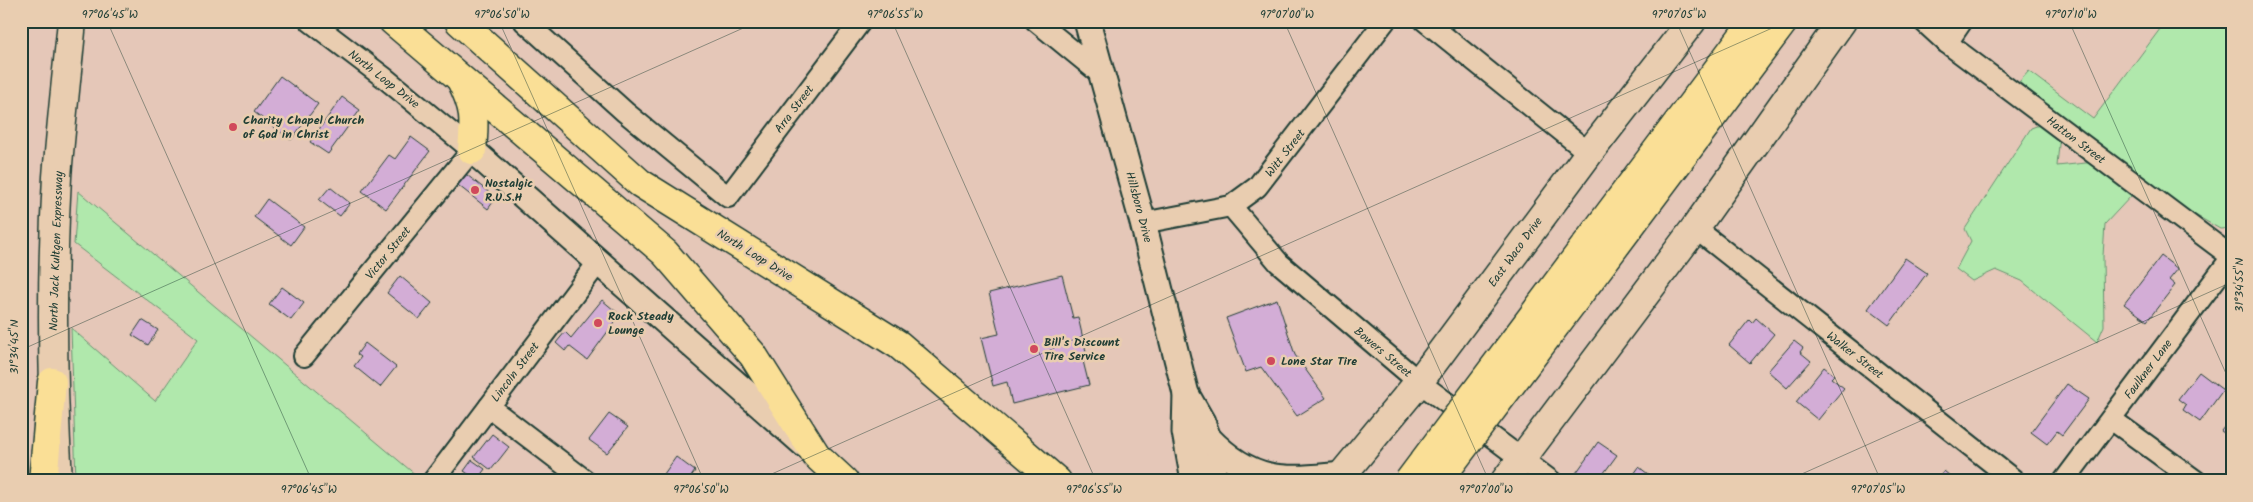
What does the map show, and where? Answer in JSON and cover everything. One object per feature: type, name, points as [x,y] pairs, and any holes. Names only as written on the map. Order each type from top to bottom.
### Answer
[{"type":"main road","name":"North Jack Kultgen Expressway","points":[[58,481],[52,382],[57,177],[72,21]]},
{"type":"main road","name":"North Loop Drive","points":[[393,21],[666,253],[753,356],[816,455],[844,481]]},
{"type":"main road","name":"North Loop Drive","points":[[459,21],[640,183],[899,345],[1057,481]]},
{"type":"main road","name":"East Waco Drive","points":[[1340,478],[1419,382],[1589,152],[1692,21]]},
{"type":"main road","points":[[1438,481],[1754,21]]},
{"type":"main road","points":[[1408,481],[1784,21]]},
{"type":"main road","points":[[1505,481],[1695,228],[1842,21]]},
{"type":"main road","points":[[460,78],[472,102],[474,125],[472,150]]},
{"type":"main road","points":[[43,481],[52,382]]},
{"type":"street","name":"North Loop Drive","points":[[310,21],[386,78],[472,150],[597,264],[816,455]]},
{"type":"street","name":"Arra Street","points":[[524,21],[625,112],[728,197],[861,21]]},
{"type":"street","points":[[1036,21],[1102,74]]},
{"type":"street","name":"Hillsboro Drive","points":[[1087,21],[1143,223],[1186,394],[1185,432],[1194,481]]},
{"type":"street","name":"Witt Street","points":[[1143,223],[1231,206],[1257,187],[1385,21]]},
{"type":"street","points":[[1424,21],[1589,152]]},
{"type":"street","name":"Hatton Street","points":[[1923,21],[1947,43],[2232,257]]},
{"type":"street","points":[[1947,43],[1962,21]]},
{"type":"street","name":"Victor Street","points":[[304,356],[472,150]]},
{"type":"street","name":"Bowers Street","points":[[1231,206],[1279,263],[1419,382],[1551,481]]},
{"type":"street","name":"Walker Street","points":[[1695,228],[2014,481]]},
{"type":"street","name":"Faulkner Lane","points":[[2064,481],[2232,257]]},
{"type":"street","name":"Lincoln Street","points":[[433,481],[597,264]]},
{"type":"street","name":"Hillsboro Drive","points":[[1186,394],[1202,422],[1208,438],[1214,481]]},
{"type":"street","points":[[490,407],[586,481]]},
{"type":"street","points":[[2110,419],[2196,481]]},
{"type":"street","points":[[1208,438],[1223,454],[1258,475],[1291,480],[1340,478]]},
{"type":"green space","points":[[2166,21],[2232,21],[2232,228],[2220,229],[2167,199],[2019,82],[2029,71],[2093,119]]},
{"type":"green space","points":[[2042,124],[2060,134],[2057,166],[2095,162],[2132,195],[2105,224],[2103,256],[2104,326],[2097,342],[2022,281],[1996,270],[1972,281],[1956,269],[1971,241],[1965,229],[2031,128]]},
{"type":"green space","points":[[78,191],[423,481],[76,481],[71,328],[155,401],[198,339],[74,244]]},
{"type":"building","points":[[280,76],[318,104],[291,140],[254,112]]},
{"type":"building","points":[[342,97],[360,110],[328,154],[310,142]]},
{"type":"building","points":[[411,137],[430,151],[386,209],[362,191],[389,155],[395,159]]},
{"type":"building","name":"Nostalgic R.U.S.H","points":[[462,171],[496,198],[488,209],[454,182]]},
{"type":"building","points":[[330,187],[350,203],[340,216],[319,200]]},
{"type":"building","points":[[267,199],[304,227],[291,245],[254,217]]},
{"type":"building","points":[[2161,256],[2178,269],[2169,280],[2175,285],[2147,321],[2124,304]]},
{"type":"building","points":[[1905,258],[1927,273],[1889,325],[1868,309]]},
{"type":"building","name":"Bill's Discount Tire Service","points":[[1062,275],[1073,318],[1078,317],[1088,360],[1083,361],[1089,385],[1012,404],[1007,382],[993,386],[981,338],[999,334],[989,293]]},
{"type":"building","points":[[400,276],[432,303],[419,319],[387,293]]},
{"type":"building","points":[[282,287],[304,303],[291,320],[269,304]]},
{"type":"building","name":"Lone Star Tire","points":[[1277,299],[1295,355],[1326,398],[1297,416],[1261,367],[1246,372],[1226,318]]},
{"type":"building","name":"Rock Steady Lounge","points":[[602,300],[620,315],[587,360],[569,346],[565,351],[556,343],[565,332],[571,338]]},
{"type":"building","points":[[1756,318],[1774,334],[1750,363],[1729,345],[1749,320],[1752,323]]},
{"type":"building","points":[[142,320],[158,330],[148,345],[132,335]]},
{"type":"building","points":[[1794,341],[1803,348],[1800,352],[1811,361],[1787,388],[1768,371]]},
{"type":"building","points":[[365,343],[396,367],[380,387],[354,366],[361,357],[357,354]]},
{"type":"building","points":[[1824,367],[1834,375],[1831,378],[1844,388],[1818,420],[1796,402]]},
{"type":"building","points":[[2199,372],[2223,390],[2200,422],[2183,410],[2186,405],[2178,399]]},
{"type":"building","points":[[2067,384],[2089,399],[2062,435],[2057,431],[2047,444],[2031,432]]},
{"type":"building","points":[[609,414],[628,427],[607,453],[589,440]]},
{"type":"building","points":[[2232,417],[2232,449],[2225,444],[2230,437],[2221,431]]},
{"type":"building","points":[[492,434],[509,447],[491,470],[474,457]]},
{"type":"building","points":[[1598,442],[1617,455],[1598,481],[1582,481],[1574,476]]},
{"type":"building","points":[[676,457],[695,471],[688,481],[659,481]]},
{"type":"building","points":[[472,460],[485,469],[477,480],[464,471]]},
{"type":"building","points":[[1639,467],[1657,481],[1629,481]]},
{"type":"building","points":[[1944,471],[1956,481],[1936,481]]},
{"type":"building","points":[[2123,474],[2132,481],[2117,481]]},
{"type":"place","name":"Charity Chapel Church of God in Christ","points":[[233,127]]},
{"type":"place","name":"Nostalgic R.U.S.H","points":[[475,190]]},
{"type":"place","name":"Rock Steady Lounge","points":[[598,323]]},
{"type":"place","name":"Bill's Discount Tire Service","points":[[1034,349]]},
{"type":"place","name":"Lone Star Tire","points":[[1271,361]]}]
